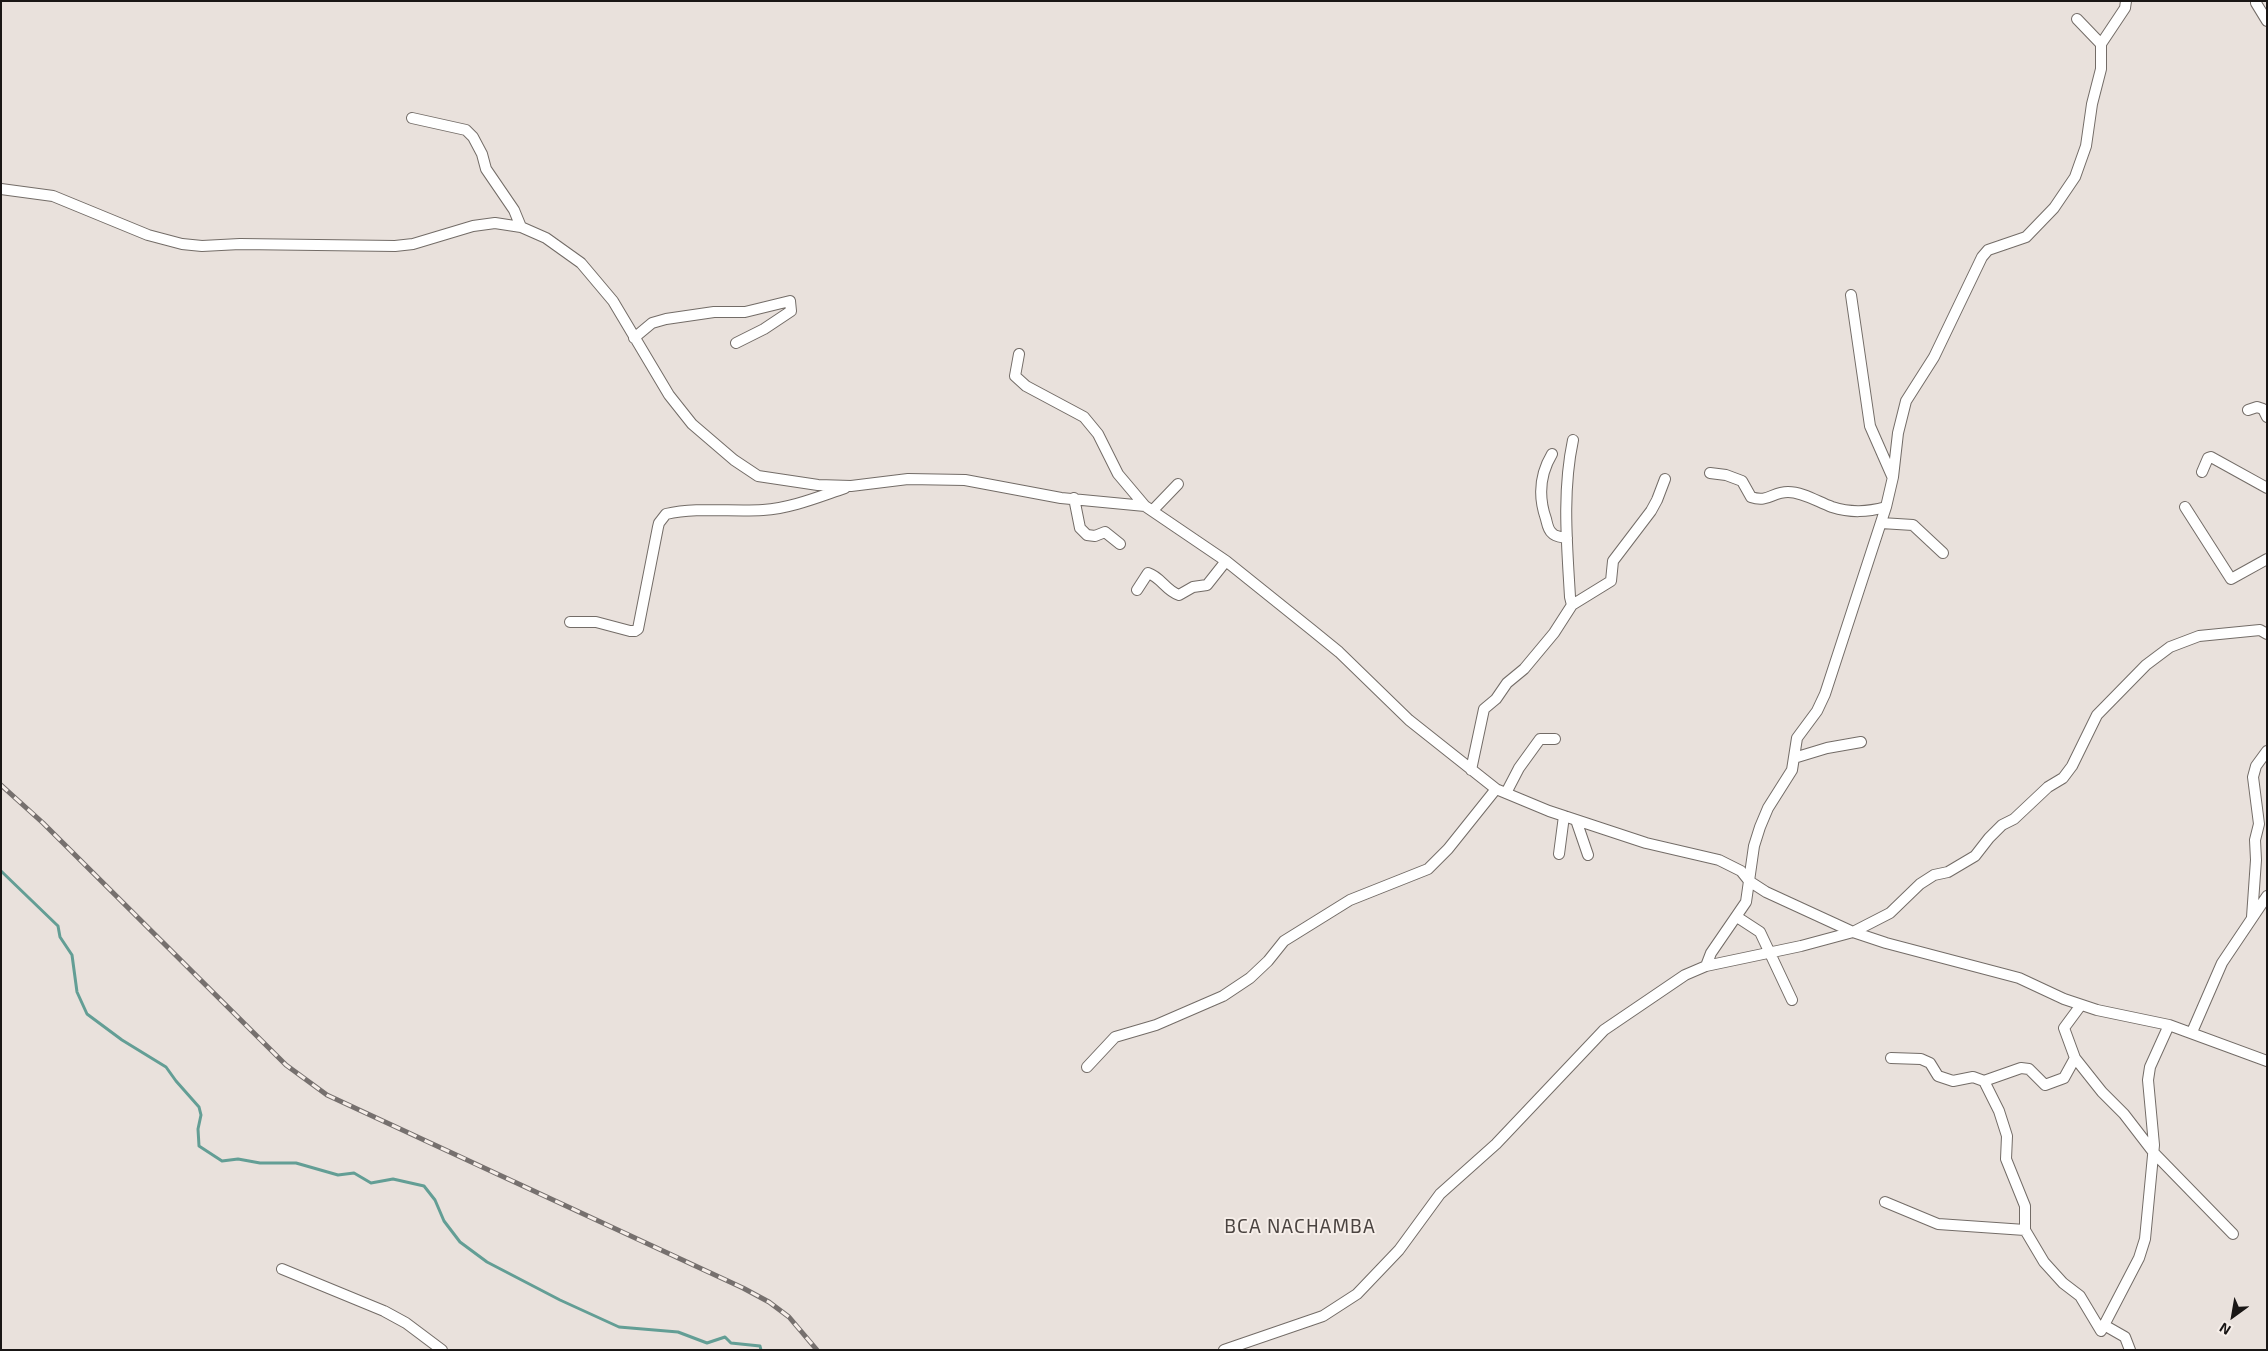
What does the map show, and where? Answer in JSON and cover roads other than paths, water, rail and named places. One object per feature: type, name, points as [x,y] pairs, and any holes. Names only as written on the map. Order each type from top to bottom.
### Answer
[{"type":"street","points":[[1706,966],[1712,953],[1746,902],[1754,846],[1760,827],[1768,808],[1787,780],[1794,758],[1797,738],[1817,711],[1825,694],[1886,507],[1898,434],[1906,401],[1934,356],[1982,257],[1988,250],[2026,237],[2054,208],[2075,177],[2086,146],[2092,104],[2101,69],[2101,44],[2125,8],[2126,1]]},
{"type":"street","points":[[2256,3],[2267,21]]},
{"type":"street","points":[[2077,19],[2101,44]]},
{"type":"street","points":[[412,118],[466,130],[473,137],[482,154],[486,169],[514,210],[521,227]]},
{"type":"street","points":[[1,189],[53,196],[157,238],[182,244],[202,246],[240,244],[395,246],[413,244],[473,226],[494,223],[521,227],[546,238],[581,263],[613,301],[670,395],[692,424],[749,472],[770,479],[851,486],[908,479],[965,480],[1149,508],[1178,484]]},
{"type":"street","points":[[1850,295],[1870,426],[1892,477]]},
{"type":"street","points":[[634,338],[652,323],[659,321],[714,312],[745,312],[790,301],[791,311],[764,329],[736,343]]},
{"type":"street","points":[[1019,354],[1015,376],[1026,386],[1084,417],[1098,434],[1118,474],[1149,508],[1226,561],[1339,652],[1409,720],[1496,789],[1564,816],[1646,844],[1719,860],[1741,871],[1749,881],[1766,892],[1853,932],[1911,951],[1966,963],[2019,978],[2081,1005],[2129,1018],[2169,1025],[2267,1060]]},
{"type":"street","points":[[2248,410],[2263,409],[2267,417]]},
{"type":"street","points":[[1572,605],[1567,538],[1566,487],[1573,440]]},
{"type":"street","points":[[1552,454],[1545,466],[1541,479],[1542,507],[1550,532],[1567,538]]},
{"type":"street","points":[[2202,472],[2208,458],[2211,457],[2267,488]]},
{"type":"street","points":[[1710,473],[1726,475],[1742,481],[1751,497],[1761,500],[1788,492],[1813,498],[1833,507],[1863,512],[1886,507]]},
{"type":"street","points":[[1471,770],[1484,709],[1496,699],[1507,683],[1524,669],[1554,633],[1572,605],[1611,581],[1613,561],[1651,511],[1664,479]]},
{"type":"street","points":[[570,622],[596,622],[630,631],[638,629],[658,527],[666,514],[721,510],[764,510],[811,501],[851,486]]},
{"type":"street","points":[[1074,498],[1080,528],[1087,535],[1095,536],[1105,532],[1120,544]]},
{"type":"street","points":[[2185,507],[2231,579],[2267,560]]},
{"type":"street","points":[[1881,522],[1913,525],[1943,553]]},
{"type":"street","points":[[1137,590],[1148,573],[1154,575],[1172,592],[1179,594],[1193,586],[1206,585],[1226,561]]},
{"type":"street","points":[[1224,1350],[1312,1320],[1347,1302],[1399,1250],[1440,1194],[1496,1144],[1599,1034],[1685,975],[1706,966],[1853,932],[1890,913],[1927,879],[1934,875],[1948,872],[1976,856],[1989,838],[2002,825],[2014,819],[2048,787],[2064,778],[2072,766],[2097,715],[2146,664],[2170,647],[2199,636],[2260,630],[2267,634]]},
{"type":"street","points":[[1506,793],[1519,768],[1540,739],[1555,740]]},
{"type":"street","points":[[1794,758],[1828,748],[1862,742]]},
{"type":"street","points":[[2252,917],[2256,868],[2255,840],[2259,824],[2253,777],[2256,766],[2267,751]]},
{"type":"street","points":[[1087,1066],[1115,1037],[1156,1025],[1224,996],[1250,978],[1268,961],[1284,941],[1350,900],[1428,869],[1448,849],[1496,789]]},
{"type":"street","points":[[1559,854],[1564,816]]},
{"type":"street","points":[[1576,820],[1588,855]]},
{"type":"street","points":[[2192,1032],[2222,963],[2267,896]]},
{"type":"street","points":[[1737,916],[1760,932],[1792,1000]]},
{"type":"street","points":[[2081,1005],[2064,1028],[2075,1058],[2102,1092],[2124,1114],[2154,1153],[2232,1234]]},
{"type":"street","points":[[1984,1081],[1999,1111],[2007,1136],[2006,1159],[2025,1206],[2025,1230],[2044,1262],[2064,1283],[2080,1296],[2100,1331],[2143,1248],[2154,1153],[2148,1080],[2150,1067],[2169,1025]]},
{"type":"street","points":[[1891,1058],[1921,1059],[1930,1063],[1938,1076],[1952,1081],[1973,1077],[1984,1081],[2022,1068],[2029,1069],[2045,1085],[2064,1078],[2075,1058]]},
{"type":"street","points":[[1885,1202],[1916,1216],[1948,1226],[2025,1230]]},
{"type":"street","points":[[282,1268],[384,1310],[406,1323],[442,1350]]},
{"type":"street","points":[[2104,1325],[2125,1337],[2130,1350]]},
{"type":"waterway","points":[[1,871],[58,926],[60,937],[72,955],[77,992],[87,1014],[122,1040],[166,1067],[199,1107],[201,1115],[198,1129],[199,1146],[222,1161],[238,1159],[260,1163],[296,1163],[338,1175],[354,1173],[371,1183],[393,1179],[424,1186],[435,1200],[444,1221],[460,1242],[487,1262],[560,1300],[619,1327],[678,1332],[707,1343],[725,1337],[731,1343],[760,1346],[761,1350]]},
{"type":"railway","points":[[1,785],[43,823],[286,1065],[327,1095],[743,1288],[769,1302],[789,1317],[817,1350]]},
{"type":"district","name":"BCA NACHAMBA","points":[[1300,1227]]}]
